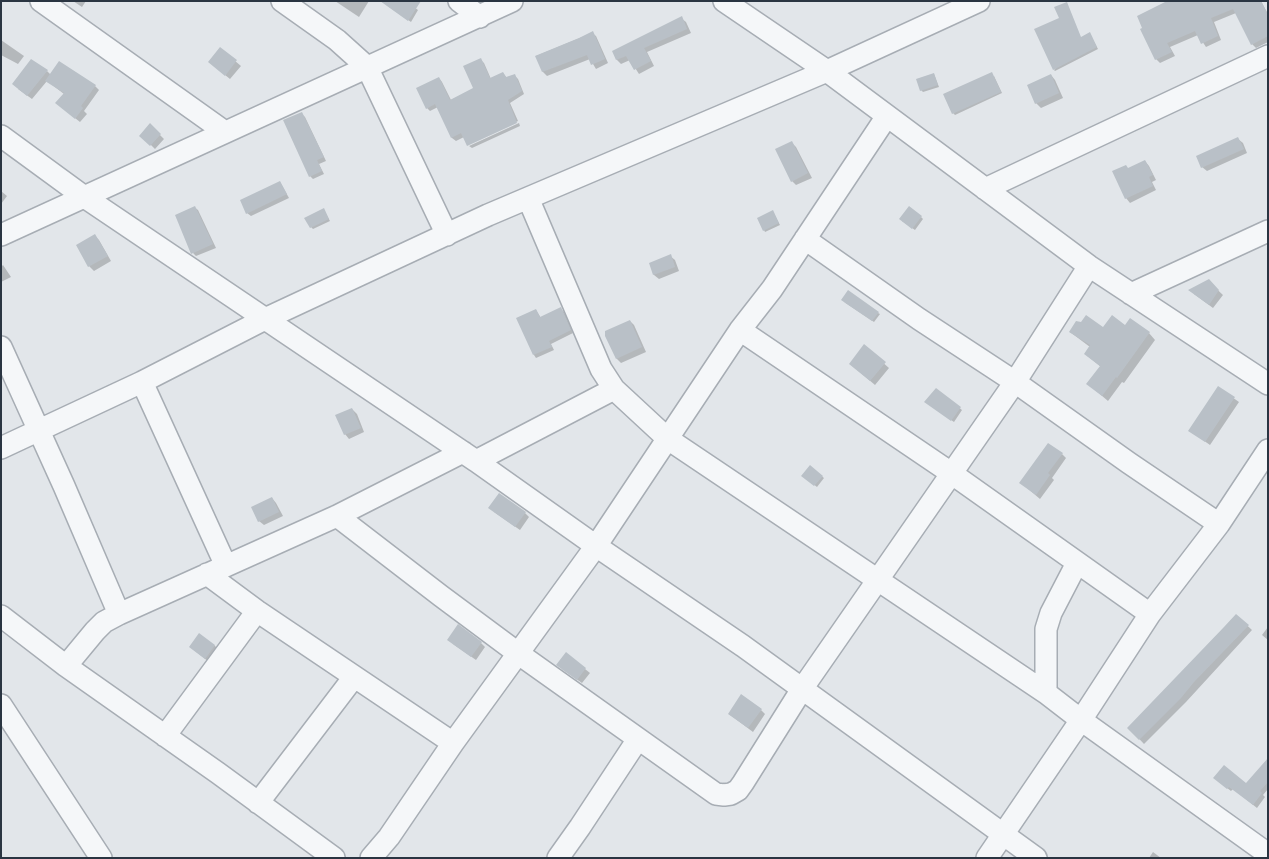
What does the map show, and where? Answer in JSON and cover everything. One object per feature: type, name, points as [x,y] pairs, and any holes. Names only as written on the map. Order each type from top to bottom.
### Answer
[{"type":"street","points":[[41,1],[225,132]]},
{"type":"street","points":[[282,1],[337,40],[367,67],[447,235]]},
{"type":"street","points":[[459,1],[480,16]]},
{"type":"street","points":[[1,235],[512,1]]},
{"type":"street","points":[[724,1],[827,71],[1089,266],[1268,384]]},
{"type":"street","points":[[1,448],[142,382],[265,319],[447,235],[528,198],[827,71],[970,3]]},
{"type":"street","points":[[985,189],[1268,56]]},
{"type":"street","points":[[371,858],[389,837],[453,743],[596,546],[740,330],[772,289],[887,116]]},
{"type":"street","points":[[1,136],[83,196],[470,456],[802,689],[1036,858]]},
{"type":"street","points":[[528,198],[592,352],[601,369],[614,389],[668,439],[1046,693],[1268,854]]},
{"type":"street","points":[[1131,294],[1268,231]]},
{"type":"street","points":[[805,239],[1015,382],[1218,524]]},
{"type":"street","points":[[337,516],[518,654],[638,739],[716,794],[731,794],[738,790],[743,783],[802,689],[950,473],[1015,382],[1089,266]]},
{"type":"street","points":[[740,330],[950,473],[1150,614]]},
{"type":"street","points":[[1,347],[119,614]]},
{"type":"street","points":[[142,382],[216,570],[256,611],[453,743]]},
{"type":"street","points":[[66,666],[104,622],[119,614],[614,389]]},
{"type":"street","points":[[987,858],[1081,720],[1150,614],[1218,524],[1268,450]]},
{"type":"street","points":[[1046,693],[1046,629],[1051,613],[1077,563]]},
{"type":"street","points":[[165,736],[256,611]]},
{"type":"street","points":[[1,616],[66,666],[218,773],[334,858]]},
{"type":"street","points":[[258,803],[354,677]]},
{"type":"street","points":[[1,705],[100,858]]},
{"type":"street","points":[[558,858],[638,739]]},
{"type":"building","points":[[380,1],[421,1],[408,21]]},
{"type":"building","points":[[1167,1],[1261,1],[1268,15],[1268,36],[1251,45],[1233,9],[1211,18],[1218,36],[1201,44],[1195,31],[1167,43],[1172,52],[1155,60],[1140,29],[1142,28],[1137,16]]},
{"type":"building","points":[[1067,2],[1081,37],[1090,32],[1097,47],[1053,70],[1034,29],[1059,18],[1054,7]]},
{"type":"building","points":[[682,16],[687,29],[644,48],[651,61],[634,70],[626,56],[616,60],[612,51]]},
{"type":"building","points":[[593,31],[605,59],[591,65],[587,55],[542,72],[535,56]]},
{"type":"building","points":[[220,47],[237,60],[225,76],[208,62]]},
{"type":"building","points":[[481,58],[490,78],[503,72],[506,77],[515,74],[522,91],[508,100],[517,123],[467,146],[461,133],[451,138],[435,104],[426,109],[416,88],[439,77],[450,100],[473,88],[463,66]]},
{"type":"building","points":[[31,59],[48,70],[27,96],[12,84]]},
{"type":"building","points":[[59,61],[96,85],[81,106],[83,108],[75,119],[55,103],[64,93],[45,81]]},
{"type":"building","points":[[992,72],[1001,92],[952,114],[943,94]]},
{"type":"building","points":[[934,73],[938,85],[920,91],[916,79]]},
{"type":"building","points":[[1051,74],[1059,93],[1035,104],[1027,85]]},
{"type":"building","points":[[302,112],[324,157],[317,160],[322,171],[309,177],[283,120]]},
{"type":"building","points":[[150,123],[161,134],[150,146],[139,136]]},
{"type":"building","points":[[1238,137],[1244,149],[1201,168],[1196,156]]},
{"type":"building","points":[[792,141],[808,173],[791,182],[775,149]]},
{"type":"building","points":[[1145,160],[1153,175],[1149,177],[1153,186],[1125,199],[1112,171],[1126,165],[1128,168]]},
{"type":"building","points":[[280,181],[287,194],[246,214],[240,200]]},
{"type":"building","points":[[195,206],[213,244],[191,254],[175,215]]},
{"type":"building","points":[[909,206],[922,216],[912,229],[899,219]]},
{"type":"building","points":[[324,208],[329,219],[310,228],[304,218]]},
{"type":"building","points":[[773,210],[779,223],[763,231],[757,218]]},
{"type":"building","points":[[95,234],[108,256],[88,267],[76,245]]},
{"type":"building","points":[[671,254],[675,267],[653,275],[649,263]]},
{"type":"building","points":[[1209,279],[1219,290],[1209,305],[1188,290]]},
{"type":"building","points":[[848,290],[879,312],[872,321],[841,300]]},
{"type":"building","points":[[561,307],[571,330],[549,341],[552,347],[533,355],[516,318],[536,309],[540,317]]},
{"type":"building","points":[[1086,315],[1103,327],[1112,315],[1125,325],[1130,318],[1150,332],[1102,396],[1086,384],[1100,366],[1084,354],[1090,345],[1069,332],[1076,321],[1081,322]]},
{"type":"building","points":[[630,320],[642,347],[616,359],[605,336],[605,331]]},
{"type":"building","points":[[864,344],[886,362],[870,381],[849,364]]},
{"type":"building","points":[[1218,386],[1235,397],[1205,442],[1188,431]]},
{"type":"building","points":[[936,388],[961,407],[951,421],[924,402]]},
{"type":"building","points":[[352,408],[361,428],[344,435],[335,415]]},
{"type":"building","points":[[1048,443],[1063,453],[1048,473],[1050,475],[1036,495],[1019,483]]},
{"type":"building","points":[[810,465],[823,476],[814,486],[801,476]]},
{"type":"building","points":[[499,493],[526,512],[515,527],[488,508]]},
{"type":"building","points":[[272,497],[279,512],[258,522],[251,507]]},
{"type":"building","points":[[1236,614],[1249,625],[1139,740],[1127,728]]},
{"type":"building","points":[[458,624],[482,642],[471,657],[447,640]]},
{"type":"building","points":[[199,633],[215,645],[205,659],[189,647]]},
{"type":"building","points":[[566,652],[586,668],[577,680],[556,665]]},
{"type":"building","points":[[741,694],[762,709],[748,728],[728,714]]},
{"type":"building","points":[[1268,758],[1268,782],[1260,791],[1262,793],[1253,805],[1213,778],[1224,765],[1246,783]]}]
